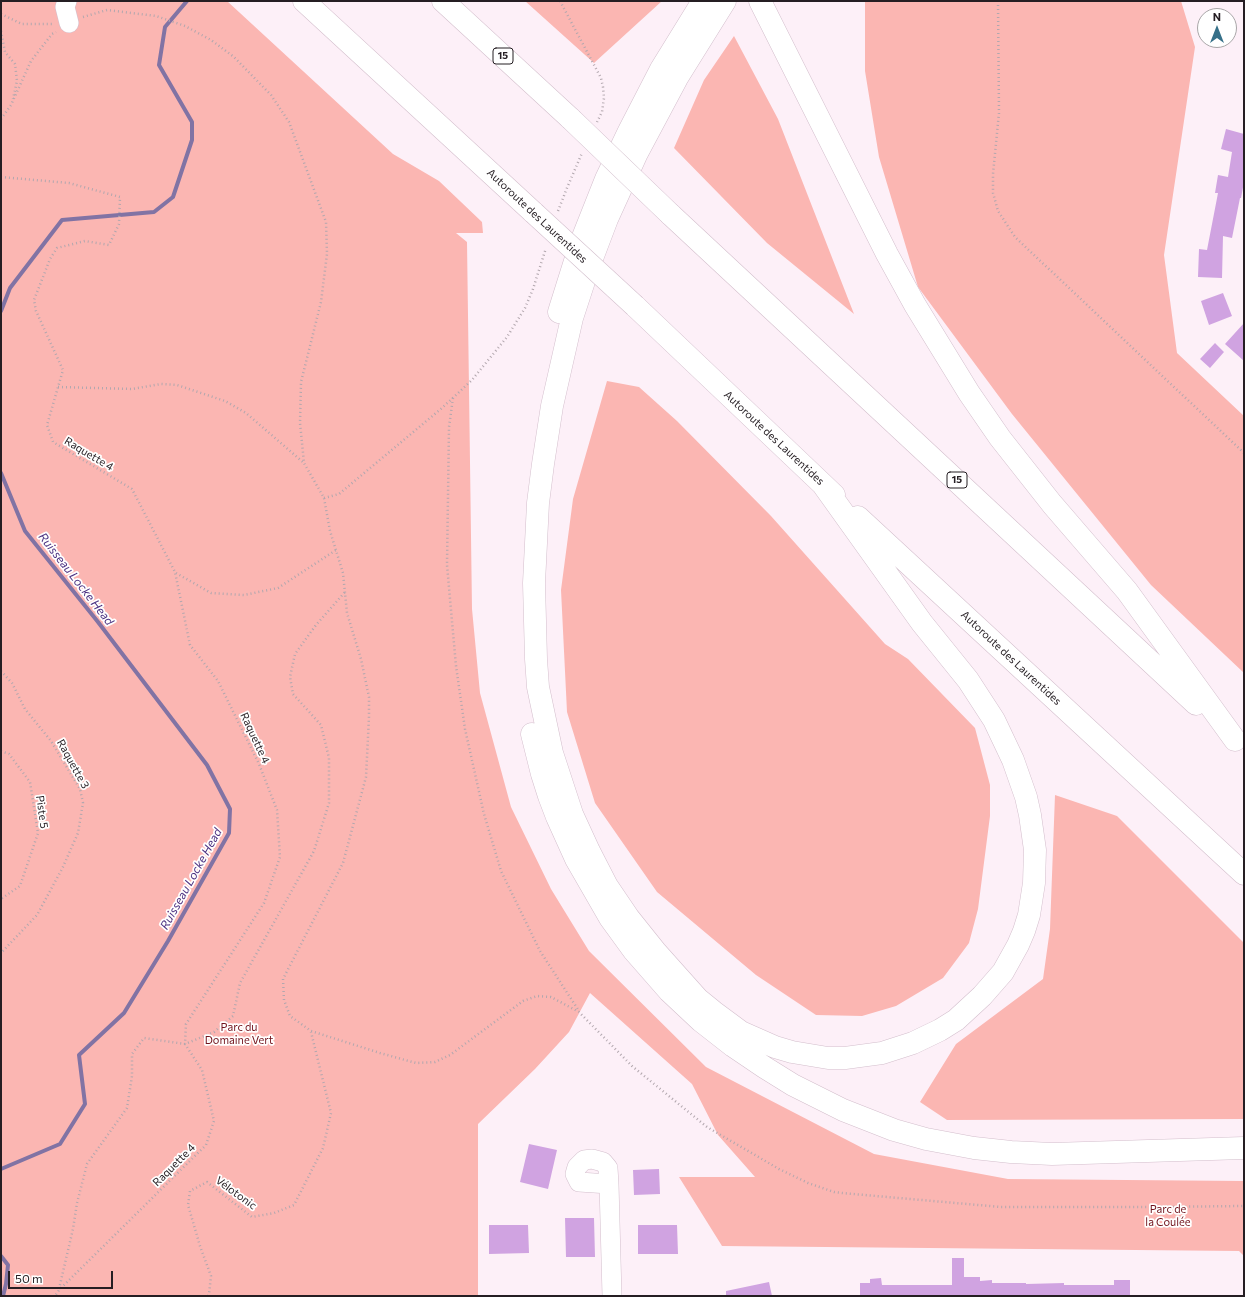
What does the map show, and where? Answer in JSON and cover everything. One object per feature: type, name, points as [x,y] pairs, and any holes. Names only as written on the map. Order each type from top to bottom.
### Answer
[{"type":"highway","name":"Autoroute des Laurentides","points":[[304,1],[635,306],[824,486],[1244,874]]},
{"type":"highway","name":"15","points":[[443,1],[1239,744]]},
{"type":"highway","points":[[703,1],[667,58],[606,179],[568,279],[551,338],[539,396],[530,450],[523,509],[520,564],[520,629],[522,672],[532,733],[542,774],[556,817],[576,859],[610,918],[634,951],[684,1006],[717,1034],[764,1067],[793,1085],[843,1110],[888,1128],[926,1139],[958,1146],[1011,1152],[1074,1154],[1244,1148]]},
{"type":"highway","points":[[725,1],[676,78],[637,153],[614,201],[602,231],[572,318],[552,406],[538,502],[534,583],[538,687],[552,753],[565,794],[580,832],[598,869],[617,901],[656,952],[698,999],[741,1032],[764,1043],[792,1052],[823,1058],[845,1058],[882,1053],[913,1043],[940,1030],[956,1020],[982,996],[1003,972],[1024,931],[1034,883],[1035,850],[1026,797],[1013,760],[994,720],[968,680],[922,623],[824,486]]},
{"type":"highway","points":[[760,1],[887,254],[915,305],[969,393],[1000,438],[1048,499],[1127,591],[1239,744]]},
{"type":"lane","points":[[67,1],[65,7],[69,24]]},
{"type":"lane","points":[[609,1184],[612,1296]]},
{"type":"path","points":[[560,1],[601,78],[604,104],[596,125]]},
{"type":"path","points":[[998,1],[999,113],[993,174],[993,194],[998,211],[1015,237],[1244,453]]},
{"type":"path","points":[[1,119],[11,105],[31,61],[52,34],[79,18],[107,10],[156,16],[185,26],[211,40],[234,57],[271,95],[289,122],[326,222],[327,254],[321,302],[301,382],[300,423],[304,463]]},
{"type":"path","points":[[1,14],[22,24],[69,24]]},
{"type":"path","points":[[1,31],[5,52],[15,64],[17,80],[11,105]]},
{"type":"path","points":[[556,217],[566,188],[583,152]]},
{"type":"path","name":"Raquette 4","points":[[1,176],[69,183],[120,197],[119,224],[109,245],[86,241],[57,248],[50,259],[34,300],[36,311],[62,370],[47,425],[53,442],[132,489],[175,572],[190,645],[218,681],[259,764],[277,810],[280,857],[264,903],[186,1024],[185,1044],[202,1070],[214,1121],[206,1145],[59,1290],[55,1296]]},
{"type":"path","points":[[324,498],[339,494],[392,451],[472,380],[497,351],[525,308],[533,289],[547,244]]},
{"type":"path","points":[[58,387],[132,389],[161,384],[177,385],[225,401],[246,413],[304,463],[324,498],[330,531],[343,573],[347,613],[361,659],[369,697],[366,778],[343,863],[283,979],[284,1000],[290,1016],[311,1031],[416,1063],[435,1062],[450,1056],[523,1002],[537,996],[551,997],[579,1012]]},
{"type":"path","points":[[453,398],[449,427],[447,565],[456,666],[465,729],[484,814],[501,872],[540,951],[579,1012],[632,1066],[707,1128],[779,1169],[802,1180],[834,1192],[1002,1207],[1152,1208],[1244,1206]]},
{"type":"path","points":[[175,572],[211,593],[244,595],[278,588],[336,550]]},
{"type":"path","points":[[59,1290],[73,1229],[77,1203],[87,1164],[127,1108],[132,1076],[132,1054],[144,1038],[185,1044],[214,1032],[233,1016],[240,983],[314,851],[329,803],[329,758],[321,725],[293,694],[290,677],[295,654],[316,625],[345,592]]},
{"type":"path","name":"Raquette 3","points":[[1,671],[12,683],[25,708],[51,741],[80,789],[83,802],[78,833],[62,869],[37,915],[1,953]]},
{"type":"path","name":"Piste 5","points":[[1,751],[9,754],[30,782],[38,833],[20,886],[1,899]]},
{"type":"path","name":"Vélotonic","points":[[208,1296],[211,1276],[200,1246],[188,1205],[190,1191],[207,1182],[252,1217],[274,1213],[294,1205],[323,1148],[331,1114],[311,1031]]},
{"type":"green space","name":"Parc du Domaine Vert","points":[[1,1],[227,1],[393,154],[439,181],[482,222],[483,233],[456,233],[467,242],[472,609],[480,693],[511,807],[551,889],[589,951],[706,1067],[874,1154],[1008,1179],[1244,1181],[1244,1256],[1239,1251],[722,1246],[679,1177],[755,1177],[718,1135],[692,1084],[590,993],[569,1032],[535,1069],[478,1124],[478,1296],[1,1296]]},
{"type":"green space","points":[[525,1],[662,1],[594,63]]},
{"type":"green space","points":[[865,1],[1181,1],[1195,47],[1164,255],[1177,353],[1244,416],[1244,673],[1151,585],[1012,414],[918,287],[879,157],[865,71]]},
{"type":"green space","points":[[734,36],[778,119],[854,314],[767,243],[674,148],[704,80]]},
{"type":"green space","points":[[607,381],[639,387],[677,421],[771,516],[885,644],[908,659],[975,728],[990,785],[990,816],[978,909],[969,943],[943,978],[896,1006],[862,1016],[816,1015],[756,975],[657,892],[595,803],[567,712],[561,590],[573,499]]},
{"type":"green space","points":[[1055,795],[1117,816],[1244,943],[1244,1119],[947,1120],[920,1102],[956,1044],[1043,979],[1050,929]]},
{"type":"building","points":[[1226,129],[1244,134],[1244,182],[1241,198],[1232,238],[1223,236],[1222,278],[1198,277],[1199,249],[1207,250],[1218,193],[1215,193],[1218,175],[1228,177],[1232,152],[1221,149]]},
{"type":"building","points":[[1223,293],[1232,316],[1209,325],[1201,301]]},
{"type":"building","points":[[1244,323],[1244,361],[1225,344]]},
{"type":"building","points":[[1215,343],[1224,352],[1210,368],[1200,359]]},
{"type":"building","points":[[529,1144],[557,1150],[548,1189],[520,1182]]},
{"type":"building","points":[[659,1169],[660,1194],[634,1195],[633,1170]]},
{"type":"building","points":[[565,1218],[594,1218],[595,1257],[566,1257]]},
{"type":"building","points":[[489,1225],[528,1225],[529,1253],[489,1254]]},
{"type":"building","points":[[638,1225],[677,1225],[678,1254],[638,1254]]},
{"type":"building","points":[[952,1258],[964,1258],[964,1277],[980,1277],[980,1281],[992,1280],[992,1283],[1114,1285],[1114,1280],[1130,1280],[1130,1296],[860,1296],[860,1283],[870,1283],[870,1279],[881,1278],[882,1285],[952,1285]]},
{"type":"building","points":[[769,1282],[772,1296],[726,1296],[726,1291]]},
{"type":"waterway","name":"Ruisseau Locke Head","points":[[1,311],[10,288],[62,220],[154,212],[173,197],[192,140],[192,122],[159,65],[165,27],[187,1]]},
{"type":"waterway","name":"Ruisseau Locke Head","points":[[1,473],[25,531],[98,622],[207,765],[230,809],[229,833],[168,941],[124,1013],[79,1055],[85,1104],[60,1144],[1,1169]]},
{"type":"waterway","name":"Ruisseau Locke Head","points":[[1,1256],[8,1265],[3,1296]]},
{"type":"park label","name":"Parc de la Coulée","points":[[1168,1215]]}]
